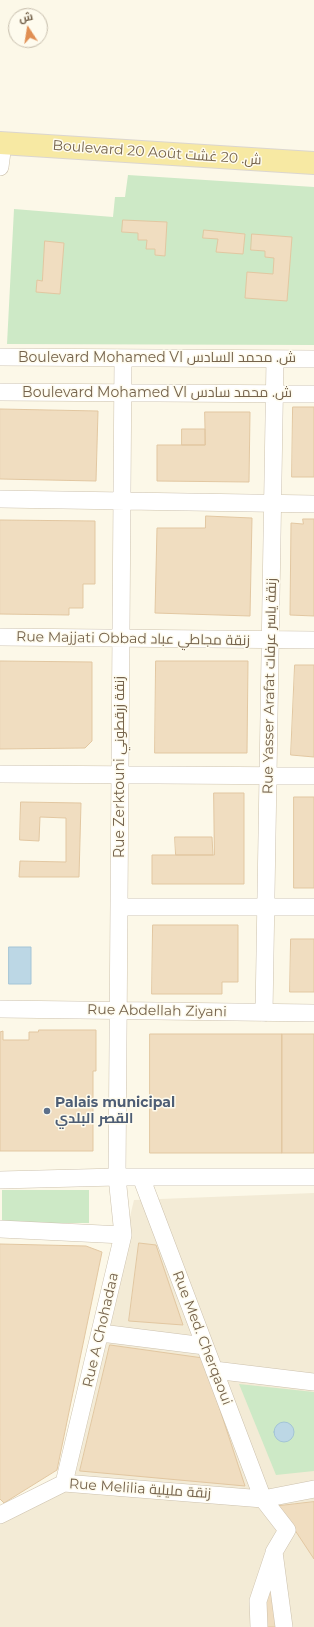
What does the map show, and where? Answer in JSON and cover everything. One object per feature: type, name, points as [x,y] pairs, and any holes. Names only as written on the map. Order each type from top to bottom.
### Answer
[{"type":"main road","name":"Boulevard 20 Août ش. 20 غشت","points":[[2,144],[314,163]]},
{"type":"street","points":[[0,166],[2,144]]},
{"type":"street","name":"Boulevard Mohamed VI ش. محمد السادس","points":[[0,357],[314,359]]},
{"type":"street","name":"Rue Zerktouni زنقة زرقطوني","points":[[117,1177],[123,358]]},
{"type":"street","name":"Rue Yasser Arafat زنقة ياسر عرفات","points":[[264,1013],[275,359]]},
{"type":"street","name":"Boulevard Mohamed VI ش. محمد سادس","points":[[0,392],[314,394]]},
{"type":"street","points":[[0,499],[314,504]]},
{"type":"street","name":"Rue Majjati Obbad زنقة مجاطي عباد","points":[[0,637],[314,640]]},
{"type":"street","points":[[0,774],[314,776]]},
{"type":"street","points":[[119,907],[314,907]]},
{"type":"street","name":"Rue Abdellah Ziyani","points":[[0,1009],[314,1013]]},
{"type":"street","points":[[0,1180],[117,1177],[314,1177]]},
{"type":"street","name":"Rue A Chohadaa","points":[[64,1482],[101,1333],[122,1236],[117,1177]]},
{"type":"street","name":"Rue Med. Cherqaoui","points":[[141,1177],[263,1499],[287,1530],[274,1552]]},
{"type":"street","points":[[0,1229],[122,1236]]},
{"type":"street","points":[[101,1333],[205,1346]]},
{"type":"street","points":[[214,1370],[314,1382]]},
{"type":"street","name":"Rue Melilia زنقة مليلية","points":[[0,1515],[64,1482],[263,1499],[314,1489]]},
{"type":"street","points":[[259,1627],[258,1601],[274,1552]]},
{"type":"street","points":[[274,1552],[284,1627]]},
{"type":"shaded area","points":[[314,1193],[314,1627],[0,1627],[0,1523],[63,1492],[134,1200]]},
{"type":"green space","points":[[128,175],[314,187],[314,345],[7,344],[14,209],[113,217],[115,197],[125,197]]},
{"type":"green space","points":[[2,1190],[89,1190],[89,1223],[2,1223]]},
{"type":"green space","points":[[239,1384],[314,1392],[314,1471],[276,1475]]},
{"type":"water","points":[[9,947],[31,947],[31,984],[9,984]]},
{"type":"water","points":[[284,1422],[291,1425],[294,1432],[291,1439],[284,1442],[277,1439],[274,1432],[277,1425]]},
{"type":"building","points":[[123,220],[167,222],[165,256],[155,255],[155,249],[146,249],[147,240],[138,240],[138,233],[122,232]]},
{"type":"building","points":[[204,230],[245,234],[243,254],[216,252],[218,239],[203,238]]},
{"type":"building","points":[[252,234],[292,237],[287,301],[245,298],[247,272],[273,274],[274,258],[265,257],[265,251],[251,250]]},
{"type":"building","points":[[45,241],[64,243],[60,294],[36,292],[37,280],[42,281]]},
{"type":"building","points":[[293,407],[314,407],[314,477],[292,477]]},
{"type":"building","points":[[0,409],[98,411],[96,481],[0,479]]},
{"type":"building","points":[[205,412],[250,412],[249,482],[157,481],[157,445],[205,445]]},
{"type":"building","points":[[182,429],[205,429],[205,445],[182,445]]},
{"type":"building","points":[[206,516],[252,518],[250,616],[155,613],[157,528],[205,528]]},
{"type":"building","points":[[303,519],[314,519],[314,616],[290,615],[291,523],[303,524]]},
{"type":"building","points":[[0,520],[95,521],[95,584],[83,584],[83,608],[69,608],[69,615],[0,614]]},
{"type":"building","points":[[0,661],[92,662],[92,741],[85,748],[0,749]]},
{"type":"building","points":[[156,661],[248,661],[247,753],[155,753]]},
{"type":"building","points":[[295,665],[314,665],[314,757],[291,755]]},
{"type":"building","points":[[214,793],[244,793],[244,884],[152,884],[152,855],[214,855]]},
{"type":"building","points":[[294,797],[314,797],[314,888],[294,888]]},
{"type":"building","points":[[21,802],[81,803],[79,877],[19,877],[20,861],[66,862],[66,818],[40,817],[39,841],[20,840]]},
{"type":"building","points":[[175,837],[212,837],[213,855],[176,855]]},
{"type":"building","points":[[153,925],[238,925],[238,982],[222,982],[222,994],[152,994]]},
{"type":"building","points":[[291,939],[314,939],[314,992],[290,992]]},
{"type":"building","name":"Palais municipal القصر البلدي","points":[[39,1030],[96,1030],[96,1071],[93,1071],[93,1151],[0,1151],[0,1032],[3,1031],[3,1040],[29,1040],[29,1032],[38,1032]]},
{"type":"building","points":[[150,1034],[282,1034],[282,1153],[150,1153]]},
{"type":"building","points":[[282,1034],[314,1034],[314,1153],[282,1153]]},
{"type":"building","points":[[139,1243],[156,1245],[183,1325],[129,1321]]},
{"type":"building","points":[[0,1244],[86,1246],[102,1252],[57,1470],[4,1503],[0,1499]]},
{"type":"building","points":[[110,1345],[203,1358],[245,1486],[80,1471]]},
{"type":"building","points":[[314,1502],[314,1559],[279,1506]]},
{"type":"building","points":[[276,1591],[279,1627],[264,1627],[265,1592]]},
{"type":"place","name":"Palais municipal القصر البلدي","points":[[47,1111]]}]
